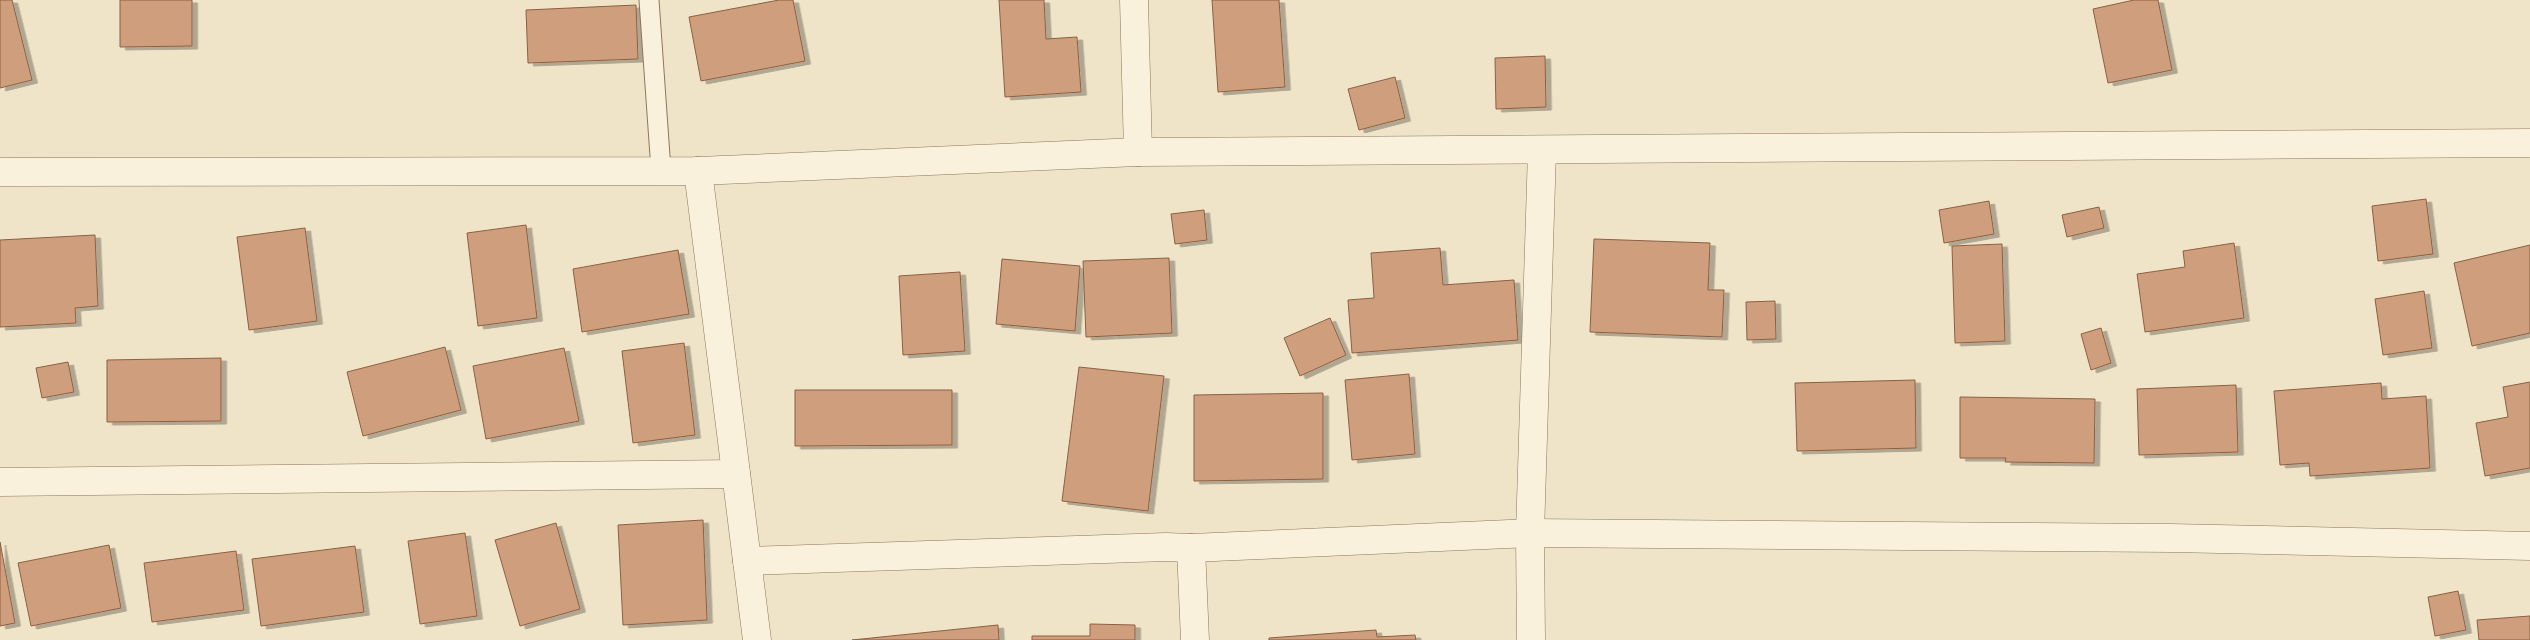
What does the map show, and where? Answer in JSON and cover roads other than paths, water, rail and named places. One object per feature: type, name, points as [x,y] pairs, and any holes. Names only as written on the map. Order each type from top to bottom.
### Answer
[{"type":"street","points":[[1134,0],[1138,152]]},
{"type":"street","points":[[0,172],[698,171],[1138,152],[1542,151],[2530,143]]},
{"type":"street","points":[[1531,640],[1530,533],[1542,151]]},
{"type":"street","points":[[698,171],[757,640]]},
{"type":"street","points":[[0,482],[736,474]]},
{"type":"street","points":[[747,561],[1166,547],[1191,548],[1530,533],[2171,538],[2530,546]]},
{"type":"street","points":[[1191,548],[1195,640]]},
{"type":"lane","points":[[649,0],[661,170]]}]
